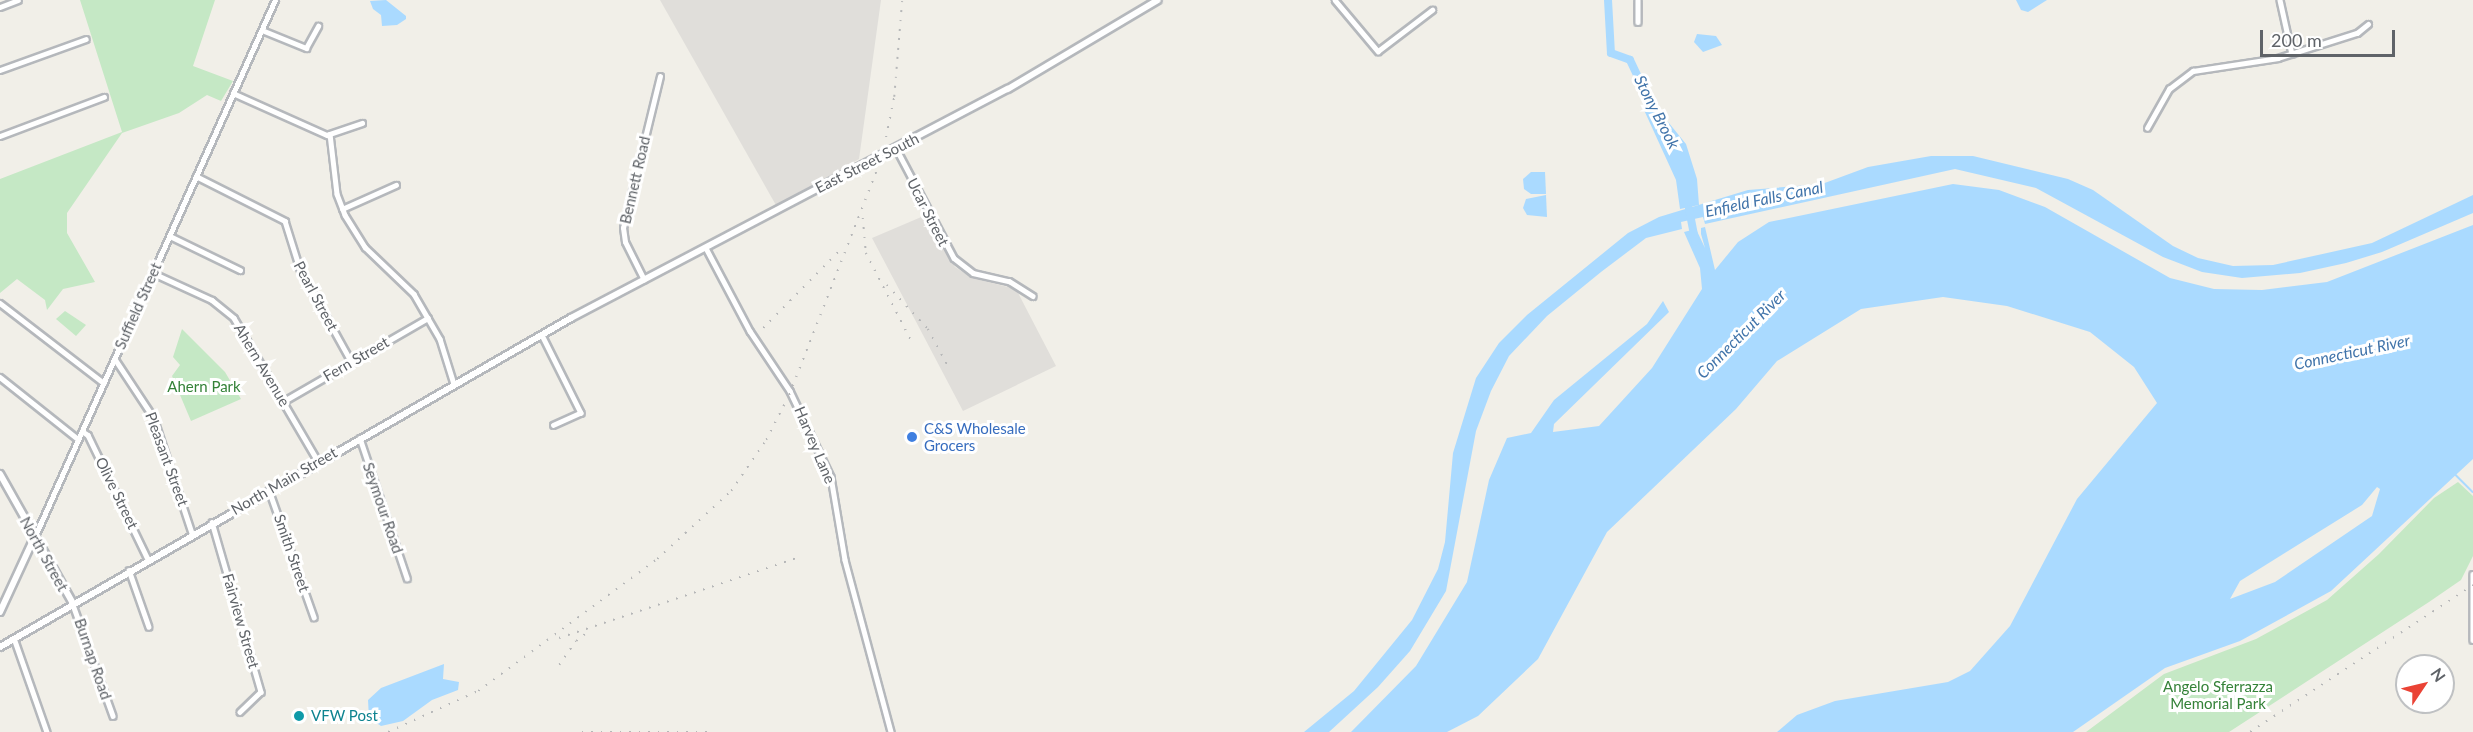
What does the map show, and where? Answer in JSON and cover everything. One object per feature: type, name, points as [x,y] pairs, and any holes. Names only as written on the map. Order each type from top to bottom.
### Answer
[{"type":"main road","name":"East Street South","points":[[571,318],[1048,66],[1158,0]]},
{"type":"main road","name":"North Main Street","points":[[0,647],[72,602],[571,318]]},
{"type":"main road","name":"North Street","points":[[0,474],[72,602]]},
{"type":"main road","name":"Suffield Street","points":[[0,612],[35,536]]},
{"type":"street","points":[[0,7],[18,0]]},
{"type":"street","name":"Suffield Street","points":[[35,536],[275,0]]},
{"type":"street","points":[[1335,0],[1378,51],[1432,10]]},
{"type":"street","points":[[1638,0],[1638,22]]},
{"type":"street","points":[[2280,0],[2292,54]]},
{"type":"street","points":[[2147,128],[2169,89],[2193,71],[2292,54],[2357,33],[2367,24]]},
{"type":"street","points":[[262,30],[306,48],[318,26]]},
{"type":"street","points":[[0,70],[86,39]]},
{"type":"street","name":"Bennett Road","points":[[644,280],[625,242],[623,228],[660,76]]},
{"type":"street","points":[[233,93],[330,134],[362,123]]},
{"type":"street","points":[[0,136],[104,97]]},
{"type":"street","points":[[330,134],[342,209],[363,245],[408,285],[440,339],[454,384]]},
{"type":"street","name":"Ucar Street","points":[[896,148],[954,258],[973,273],[1009,281],[1033,296]]},
{"type":"street","name":"Pearl Street","points":[[196,176],[285,221],[300,269],[351,361]]},
{"type":"street","points":[[342,209],[396,185]]},
{"type":"street","points":[[170,236],[240,270]]},
{"type":"street","name":"Harvey Lane","points":[[706,248],[750,331],[790,391],[831,477],[844,555],[891,732]]},
{"type":"street","name":"Ahern Avenue","points":[[153,273],[212,300],[227,311],[241,327],[318,461]]},
{"type":"street","points":[[0,303],[104,383]]},
{"type":"street","name":"Fern Street","points":[[284,401],[428,318]]},
{"type":"street","points":[[542,335],[581,414],[554,425]]},
{"type":"street","name":"Pleasant Street","points":[[115,359],[154,417],[192,533]]},
{"type":"street","points":[[0,377],[78,439]]},
{"type":"street","name":"Olive Street","points":[[82,432],[88,435],[148,559]]},
{"type":"street","name":"Seymour Road","points":[[360,438],[407,578]]},
{"type":"street","name":"Smith Street","points":[[269,490],[314,617]]},
{"type":"street","name":"Fairview Street","points":[[212,522],[261,692],[240,712]]},
{"type":"street","points":[[129,570],[149,627]]},
{"type":"street","points":[[2473,574],[2473,640]]},
{"type":"street","name":"Burnap Road","points":[[72,602],[113,717]]},
{"type":"street","points":[[14,638],[47,732]]},
{"type":"shaded area","points":[[660,0],[881,0],[859,159],[777,207]]},
{"type":"shaded area","points":[[926,215],[955,267],[972,278],[1016,289],[1056,366],[963,411],[872,238]]},
{"type":"green space","points":[[80,0],[215,0],[193,66],[233,81],[221,101],[207,95],[179,113],[122,133],[67,213],[67,233],[95,282],[63,289],[47,310],[45,300],[17,279],[0,293],[0,179],[122,132]]},
{"type":"green space","points":[[65,311],[86,325],[76,336],[56,319]]},
{"type":"green space","name":"Ahern Park","points":[[182,329],[225,372],[241,399],[191,421],[172,376],[180,365],[173,357]]},
{"type":"green space","name":"Angelo Sferrazza Memorial Park","points":[[2458,482],[2473,496],[2473,556],[2461,580],[2429,602],[2229,732],[2086,732],[2164,674],[2256,639],[2327,600],[2379,554],[2434,498]]},
{"type":"water","points":[[386,0],[406,16],[406,19],[397,25],[382,26],[381,15],[373,9],[370,1]]},
{"type":"water","points":[[2016,0],[2047,0],[2028,12],[2021,10]]},
{"type":"water","points":[[1697,34],[1716,36],[1722,45],[1703,52],[1694,42]]},
{"type":"water","points":[[1651,101],[1686,144],[1697,179],[1699,205],[1680,209],[1676,180],[1644,110],[1645,104]]},
{"type":"water","name":"Enfield Falls Canal","points":[[1931,156],[1973,156],[2068,179],[2093,190],[2173,246],[2198,258],[2233,266],[2273,265],[2372,243],[2473,195],[2473,213],[2382,252],[2346,263],[2300,273],[2242,278],[2202,272],[2163,257],[2036,188],[1955,169],[1705,224],[1703,217],[1681,222],[1682,229],[1646,238],[1601,272],[1547,316],[1509,356],[1491,391],[1476,431],[1446,591],[1410,651],[1378,687],[1329,732],[1304,732],[1354,691],[1412,620],[1438,569],[1445,542],[1453,453],[1476,378],[1499,343],[1527,315],[1628,233],[1659,217],[1748,190],[1822,184],[1868,167]]},
{"type":"water","points":[[1531,172],[1545,172],[1546,194],[1531,194],[1524,189],[1523,179]]},
{"type":"water","name":"Connecticut River","points":[[1953,184],[1999,190],[2045,207],[2170,278],[2214,289],[2262,290],[2327,282],[2473,225],[2473,459],[2331,591],[2240,641],[2165,668],[2073,732],[1777,732],[1797,715],[1835,701],[1948,682],[1970,671],[2010,626],[2077,499],[2157,403],[2134,367],[2090,332],[2007,306],[1943,297],[1861,309],[1777,361],[1736,409],[1607,532],[1538,659],[1478,716],[1447,732],[1351,732],[1416,666],[1467,582],[1489,480],[1507,438],[1531,433],[1554,400],[1647,324],[1663,301],[1669,312],[1554,424],[1553,432],[1599,426],[1652,368],[1702,289],[1700,268],[1684,232],[1696,229],[1705,248],[1701,228],[1705,227],[1715,270],[1738,242],[1769,222]],"holes":[[[2377,487],[2380,489],[2372,516],[2275,582],[2230,599],[2240,581],[2362,505]]]},
{"type":"water","points":[[1546,195],[1547,217],[1527,215],[1523,208],[1526,199]]},
{"type":"water","points":[[444,664],[443,679],[459,682],[458,690],[432,700],[403,721],[381,726],[369,718],[368,700],[381,688]]},
{"type":"waterway","name":"Stony Brook","points":[[1608,0],[1611,53],[1630,60],[1654,111]]},
{"type":"waterway","name":"Stony Brook","points":[[1689,209],[1695,241]]},
{"type":"waterway","points":[[2455,474],[2473,492]]},
{"type":"railway","points":[[388,732],[478,691],[657,559],[731,491],[766,440],[789,395],[882,156],[894,97],[902,0]]},
{"type":"railway","points":[[863,218],[866,253],[912,342]]},
{"type":"railway","points":[[763,328],[842,248]]},
{"type":"railway","points":[[887,285],[928,329],[949,368]]},
{"type":"railway","points":[[559,638],[799,557]]},
{"type":"railway","points":[[2250,732],[2473,585]]},
{"type":"railway","points":[[559,665],[576,641],[589,631]]},
{"type":"railway","points":[[582,732],[713,732]]},
{"type":"place","name":"C&S Wholesale Grocers","points":[[912,437]]},
{"type":"place","name":"VFW Post","points":[[299,716]]}]
